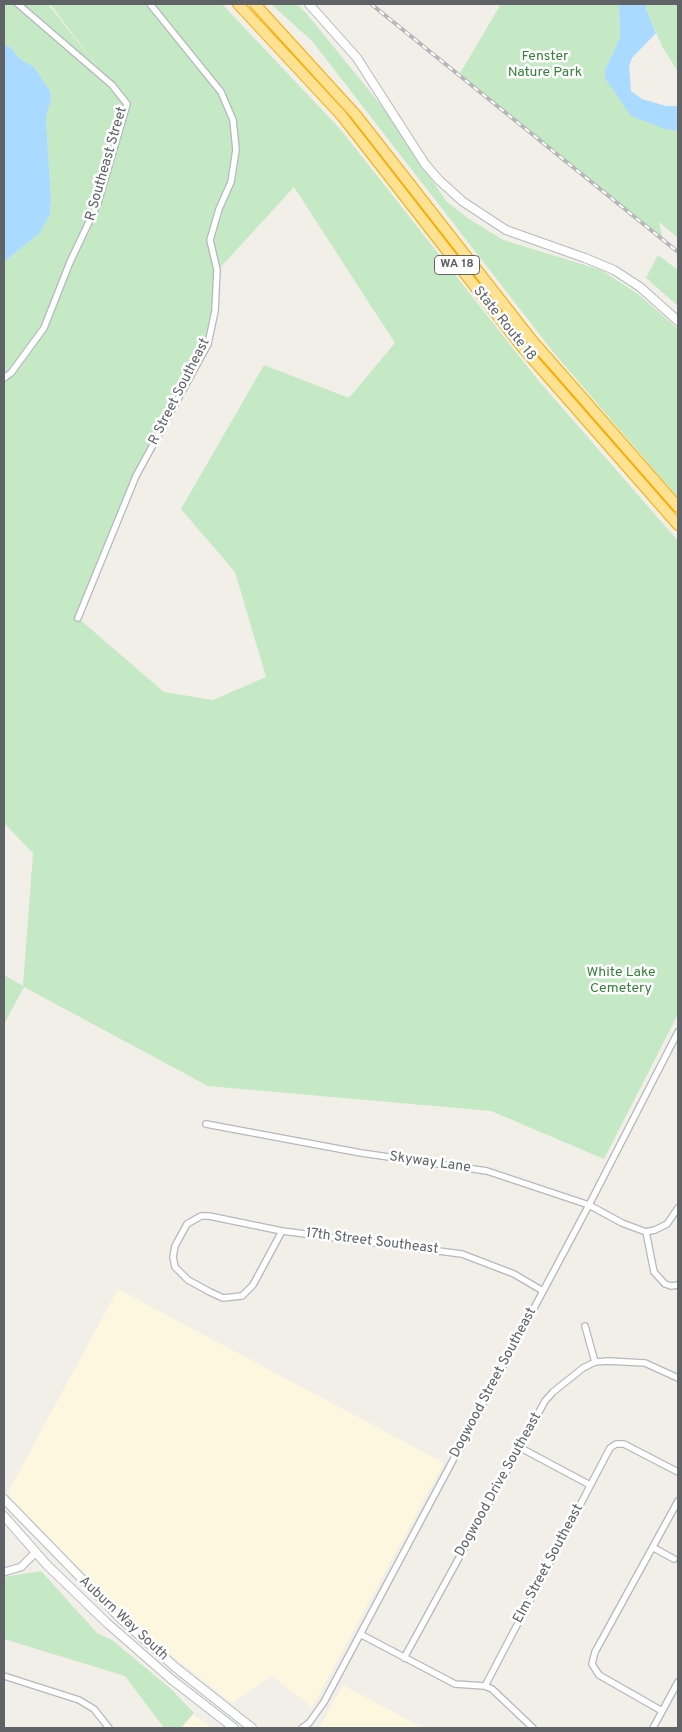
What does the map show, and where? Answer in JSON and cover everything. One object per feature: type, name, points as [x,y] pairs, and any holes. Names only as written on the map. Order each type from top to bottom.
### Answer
[{"type":"highway","name":"State Route 18","points":[[238,4],[342,116],[522,347],[678,525]]},
{"type":"highway","name":"State Route 18","points":[[254,4],[356,115],[531,339],[678,507]]},
{"type":"main road","points":[[309,4],[362,64],[425,164],[462,201],[506,230],[585,258],[620,274],[640,287],[678,321]]},
{"type":"main road","name":"Auburn Way South","points":[[4,1499],[76,1576],[182,1673],[252,1728]]},
{"type":"main road","name":"Auburn Way South","points":[[4,1516],[36,1552],[107,1623],[234,1728]]},
{"type":"main road","points":[[133,1645],[143,1649],[174,1675],[182,1673]]},
{"type":"street","name":"R Southeast Street","points":[[4,378],[11,373],[44,328],[70,262],[98,203],[127,104],[112,85],[18,4]]},
{"type":"street","name":"R Street Southeast","points":[[78,618],[136,476],[208,344],[215,311],[218,270],[210,240],[219,209],[231,182],[236,150],[233,120],[221,92],[150,4]]},
{"type":"street","name":"Dogwood Street Southeast","points":[[302,1728],[309,1723],[324,1702],[589,1205],[678,1032]]},
{"type":"street","name":"Skyway Lane","points":[[206,1124],[361,1153],[487,1171],[589,1205],[622,1223],[646,1232]]},
{"type":"street","points":[[678,1208],[667,1224],[646,1232],[654,1272],[665,1284],[678,1285]]},
{"type":"street","name":"17th Street Southeast","points":[[282,1231],[248,1292],[234,1299],[223,1298],[188,1280],[175,1266],[173,1257],[175,1246],[187,1224],[194,1219],[209,1216],[282,1231],[462,1254],[514,1274],[543,1291]]},
{"type":"street","points":[[585,1326],[595,1362],[622,1361],[644,1364],[678,1378]]},
{"type":"street","name":"Dogwood Drive Southeast","points":[[404,1658],[545,1401],[575,1373],[595,1362]]},
{"type":"street","name":"Elm Street Southeast","points":[[485,1686],[610,1448],[616,1444],[624,1444],[678,1472]]},
{"type":"street","points":[[519,1447],[590,1485]]},
{"type":"street","points":[[662,1711],[599,1675],[592,1664],[595,1652],[654,1548],[678,1501]]},
{"type":"street","points":[[654,1548],[674,1560]]},
{"type":"street","points":[[4,1572],[21,1567],[36,1552]]},
{"type":"street","points":[[360,1634],[455,1684],[485,1686],[498,1693],[530,1728]]},
{"type":"street","points":[[4,1676],[79,1700],[94,1710],[109,1728]]},
{"type":"street","points":[[653,1728],[678,1682]]},
{"type":"shaded area","points":[[118,1289],[444,1463],[312,1707],[272,1676],[232,1703],[175,1658],[108,1598],[7,1494]]},
{"type":"shaded area","points":[[343,1685],[423,1728],[319,1728]]},
{"type":"shaded area","points":[[193,1714],[211,1728],[181,1728]]},
{"type":"green space","name":"White Lake Cemetery","points":[[4,4],[48,4],[104,75],[50,4],[222,4],[341,130],[538,380],[678,541],[678,1014],[604,1159],[491,1111],[208,1086],[24,987],[4,1024],[4,975],[23,986],[33,853],[4,823],[4,262],[40,233],[50,214],[51,200],[46,118],[51,99],[50,91],[34,67],[19,58],[10,47],[4,45]],"holes":[[[294,187],[395,343],[349,398],[264,365],[181,509],[235,572],[266,677],[213,700],[164,692],[78,618],[136,476],[208,344],[215,311],[218,270]]]},
{"type":"green space","points":[[271,4],[297,4],[306,13],[389,115],[446,201],[466,217],[503,240],[601,270],[638,294],[678,329],[678,498],[554,353],[312,41]]},
{"type":"green space","name":"Fenster Nature Park","points":[[501,4],[619,4],[620,38],[605,70],[665,129],[678,131],[678,238],[659,222],[663,240],[459,75]]},
{"type":"green space","points":[[644,4],[678,4],[678,72],[662,46]]},
{"type":"green space","points":[[658,255],[678,270],[678,306],[646,278]]},
{"type":"green space","points":[[41,1571],[97,1633],[112,1640],[171,1689],[194,1713],[181,1728],[164,1728],[125,1676],[4,1639],[4,1577]]},
{"type":"water","points":[[619,4],[647,4],[646,9],[656,33],[632,58],[629,66],[631,91],[642,99],[666,106],[678,106],[678,131],[665,129],[631,116],[605,78],[605,70],[620,38]]},
{"type":"water","points":[[4,44],[10,47],[19,58],[34,67],[50,91],[51,99],[46,118],[51,200],[50,214],[40,233],[4,262]]},
{"type":"railway","points":[[371,4],[678,252]]}]
